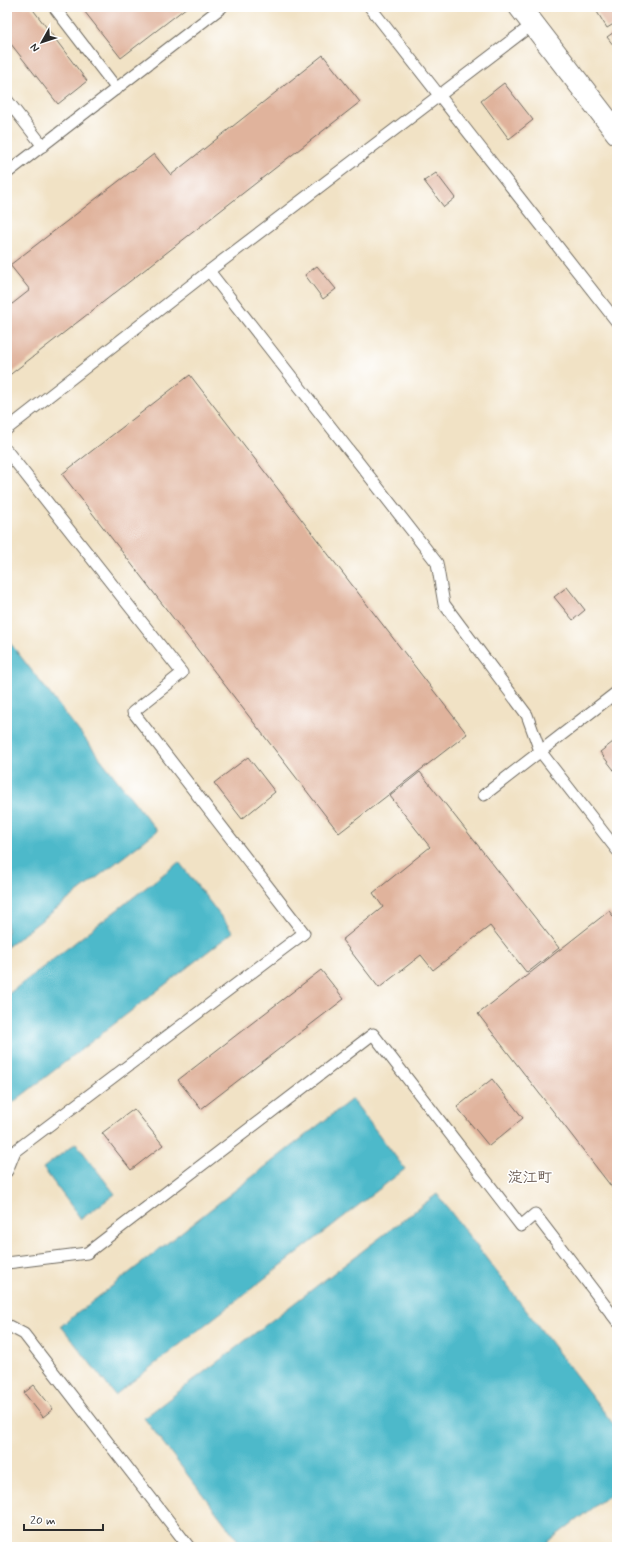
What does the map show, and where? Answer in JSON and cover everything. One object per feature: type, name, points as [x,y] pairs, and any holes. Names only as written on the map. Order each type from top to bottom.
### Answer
[{"type":"street","points":[[526,15],[617,133]]},
{"type":"lane","points":[[54,7],[117,89]]},
{"type":"lane","points":[[7,173],[222,7]]},
{"type":"lane","points":[[370,7],[617,322]]},
{"type":"lane","points":[[7,429],[209,271],[439,95],[526,15]]},
{"type":"lane","points":[[7,100],[43,146]]},
{"type":"lane","points":[[209,271],[437,563],[444,604],[527,715],[540,751],[617,850]]},
{"type":"lane","points":[[7,451],[182,673],[133,712],[304,933],[15,1152],[7,1171]]},
{"type":"lane","points":[[484,795],[617,692]]},
{"type":"lane","points":[[7,1263],[87,1253],[373,1034],[521,1226],[535,1214],[617,1322]]},
{"type":"lane","points":[[7,1325],[24,1334],[189,1547]]},
{"type":"water","points":[[7,639],[157,831],[7,947]]},
{"type":"water","points":[[179,862],[233,932],[7,1107],[7,995]]},
{"type":"water","points":[[352,1099],[405,1169],[115,1395],[61,1326]]},
{"type":"water","points":[[76,1143],[115,1194],[81,1219],[43,1168]]},
{"type":"water","points":[[437,1194],[617,1429],[617,1489],[541,1547],[243,1547],[144,1418]]},
{"type":"building","points":[[7,7],[31,7],[87,81],[58,104],[7,39]]},
{"type":"building","points":[[81,7],[187,7],[121,58]]},
{"type":"building","points":[[594,7],[617,7],[617,22],[607,28]]},
{"type":"building","points":[[617,30],[617,50],[607,37]]},
{"type":"building","points":[[323,55],[360,102],[7,377],[7,308],[30,290],[10,265],[154,154],[171,175]]},
{"type":"building","points":[[504,83],[533,120],[509,139],[481,101]]},
{"type":"building","points":[[436,173],[455,198],[444,207],[424,181]]},
{"type":"building","points":[[317,266],[336,289],[323,299],[305,275]]},
{"type":"building","points":[[190,375],[467,734],[339,833],[62,474]]},
{"type":"building","points":[[567,587],[585,610],[573,620],[554,597]]},
{"type":"building","points":[[617,739],[617,774],[600,752]]},
{"type":"building","points":[[248,757],[275,792],[242,819],[214,783]]},
{"type":"building","points":[[420,772],[559,948],[527,973],[490,926],[433,970],[421,955],[379,988],[342,940],[383,907],[373,893],[430,847],[390,796]]},
{"type":"building","points":[[609,911],[617,921],[617,1194],[478,1014]]},
{"type":"building","points":[[321,970],[344,999],[201,1109],[178,1080]]},
{"type":"building","points":[[492,1079],[523,1118],[489,1146],[457,1107]]},
{"type":"building","points":[[134,1109],[163,1145],[131,1170],[102,1133]]},
{"type":"building","points":[[34,1385],[53,1409],[43,1417],[24,1393]]},
{"type":"district","name":"淀江町","points":[[530,1177]]}]
